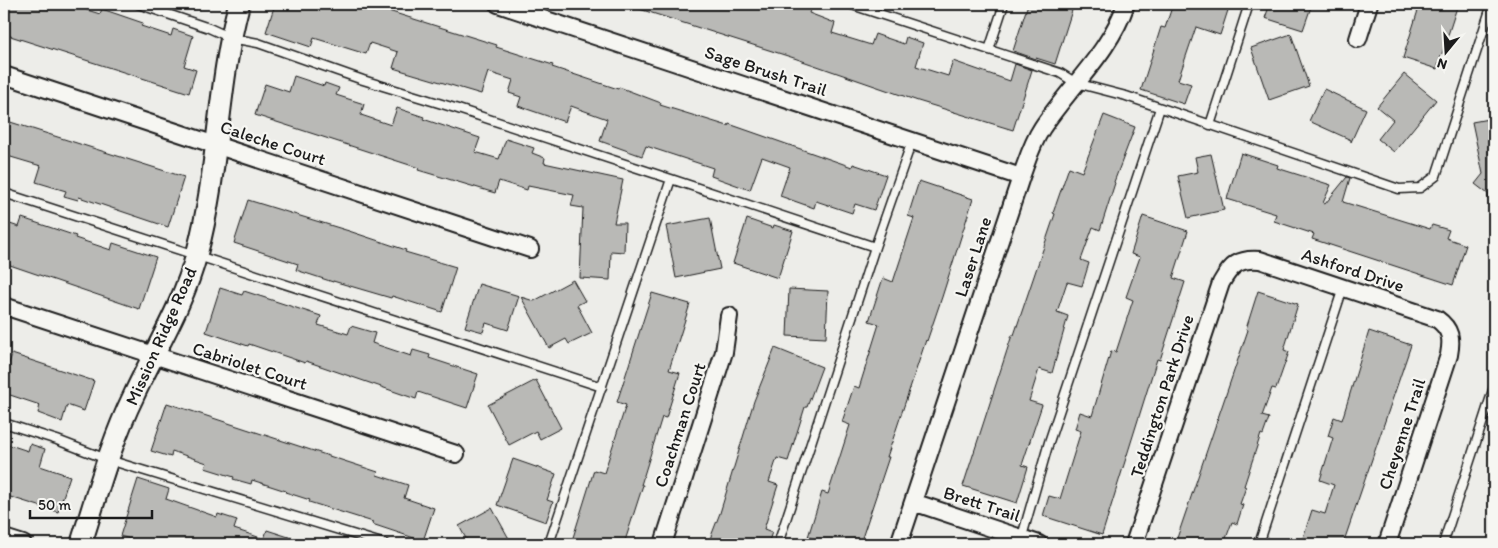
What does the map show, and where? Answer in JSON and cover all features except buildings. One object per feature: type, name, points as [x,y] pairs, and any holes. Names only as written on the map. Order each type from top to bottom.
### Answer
[{"type":"street","name":"Mission Ridge Road","points":[[80,544],[120,427],[184,294],[197,256],[208,211],[230,38],[239,4]]},
{"type":"street","name":"Sage Brush Trail","points":[[498,4],[1021,177]]},
{"type":"street","name":"Laser Lane","points":[[899,544],[1021,177],[1041,130],[1102,50],[1116,29],[1126,4]]},
{"type":"street","points":[[1358,39],[1370,4]]},
{"type":"street","name":"Caleche Court","points":[[4,75],[530,248]]},
{"type":"street","name":"Ashford Drive","points":[[1235,264],[1246,259],[1260,260],[1437,319],[1446,325],[1450,335]]},
{"type":"street","name":"Teddington Park Drive","points":[[1134,544],[1221,283],[1227,272],[1235,264]]},
{"type":"street","name":"Cabriolet Court","points":[[4,306],[456,454]]},
{"type":"street","name":"Coachman Court","points":[[662,544],[724,352],[729,316]]},
{"type":"street","name":"Cheyenne Trail","points":[[1387,544],[1449,355],[1450,335]]},
{"type":"street","name":"Brett Trail","points":[[913,502],[1020,541],[1039,544]]},
{"type":"street","points":[[4,538],[23,544]]},
{"type":"lane","points":[[138,4],[209,28],[230,38],[258,43],[363,80],[671,178],[875,246]]},
{"type":"lane","points":[[849,4],[1060,73],[1076,83],[1126,96],[1399,188],[1420,188],[1436,176],[1492,4]]},
{"type":"lane","points":[[989,50],[1004,4]]},
{"type":"lane","points":[[1210,125],[1250,4]]},
{"type":"lane","points":[[1020,541],[1052,433],[1160,108]]},
{"type":"lane","points":[[778,544],[875,246],[912,141]]},
{"type":"lane","points":[[549,544],[671,178]]},
{"type":"lane","points":[[4,193],[602,387]]},
{"type":"lane","points":[[1259,544],[1343,288]]},
{"type":"lane","points":[[1443,544],[1494,387]]},
{"type":"lane","points":[[4,423],[57,440],[109,460],[385,544]]}]
